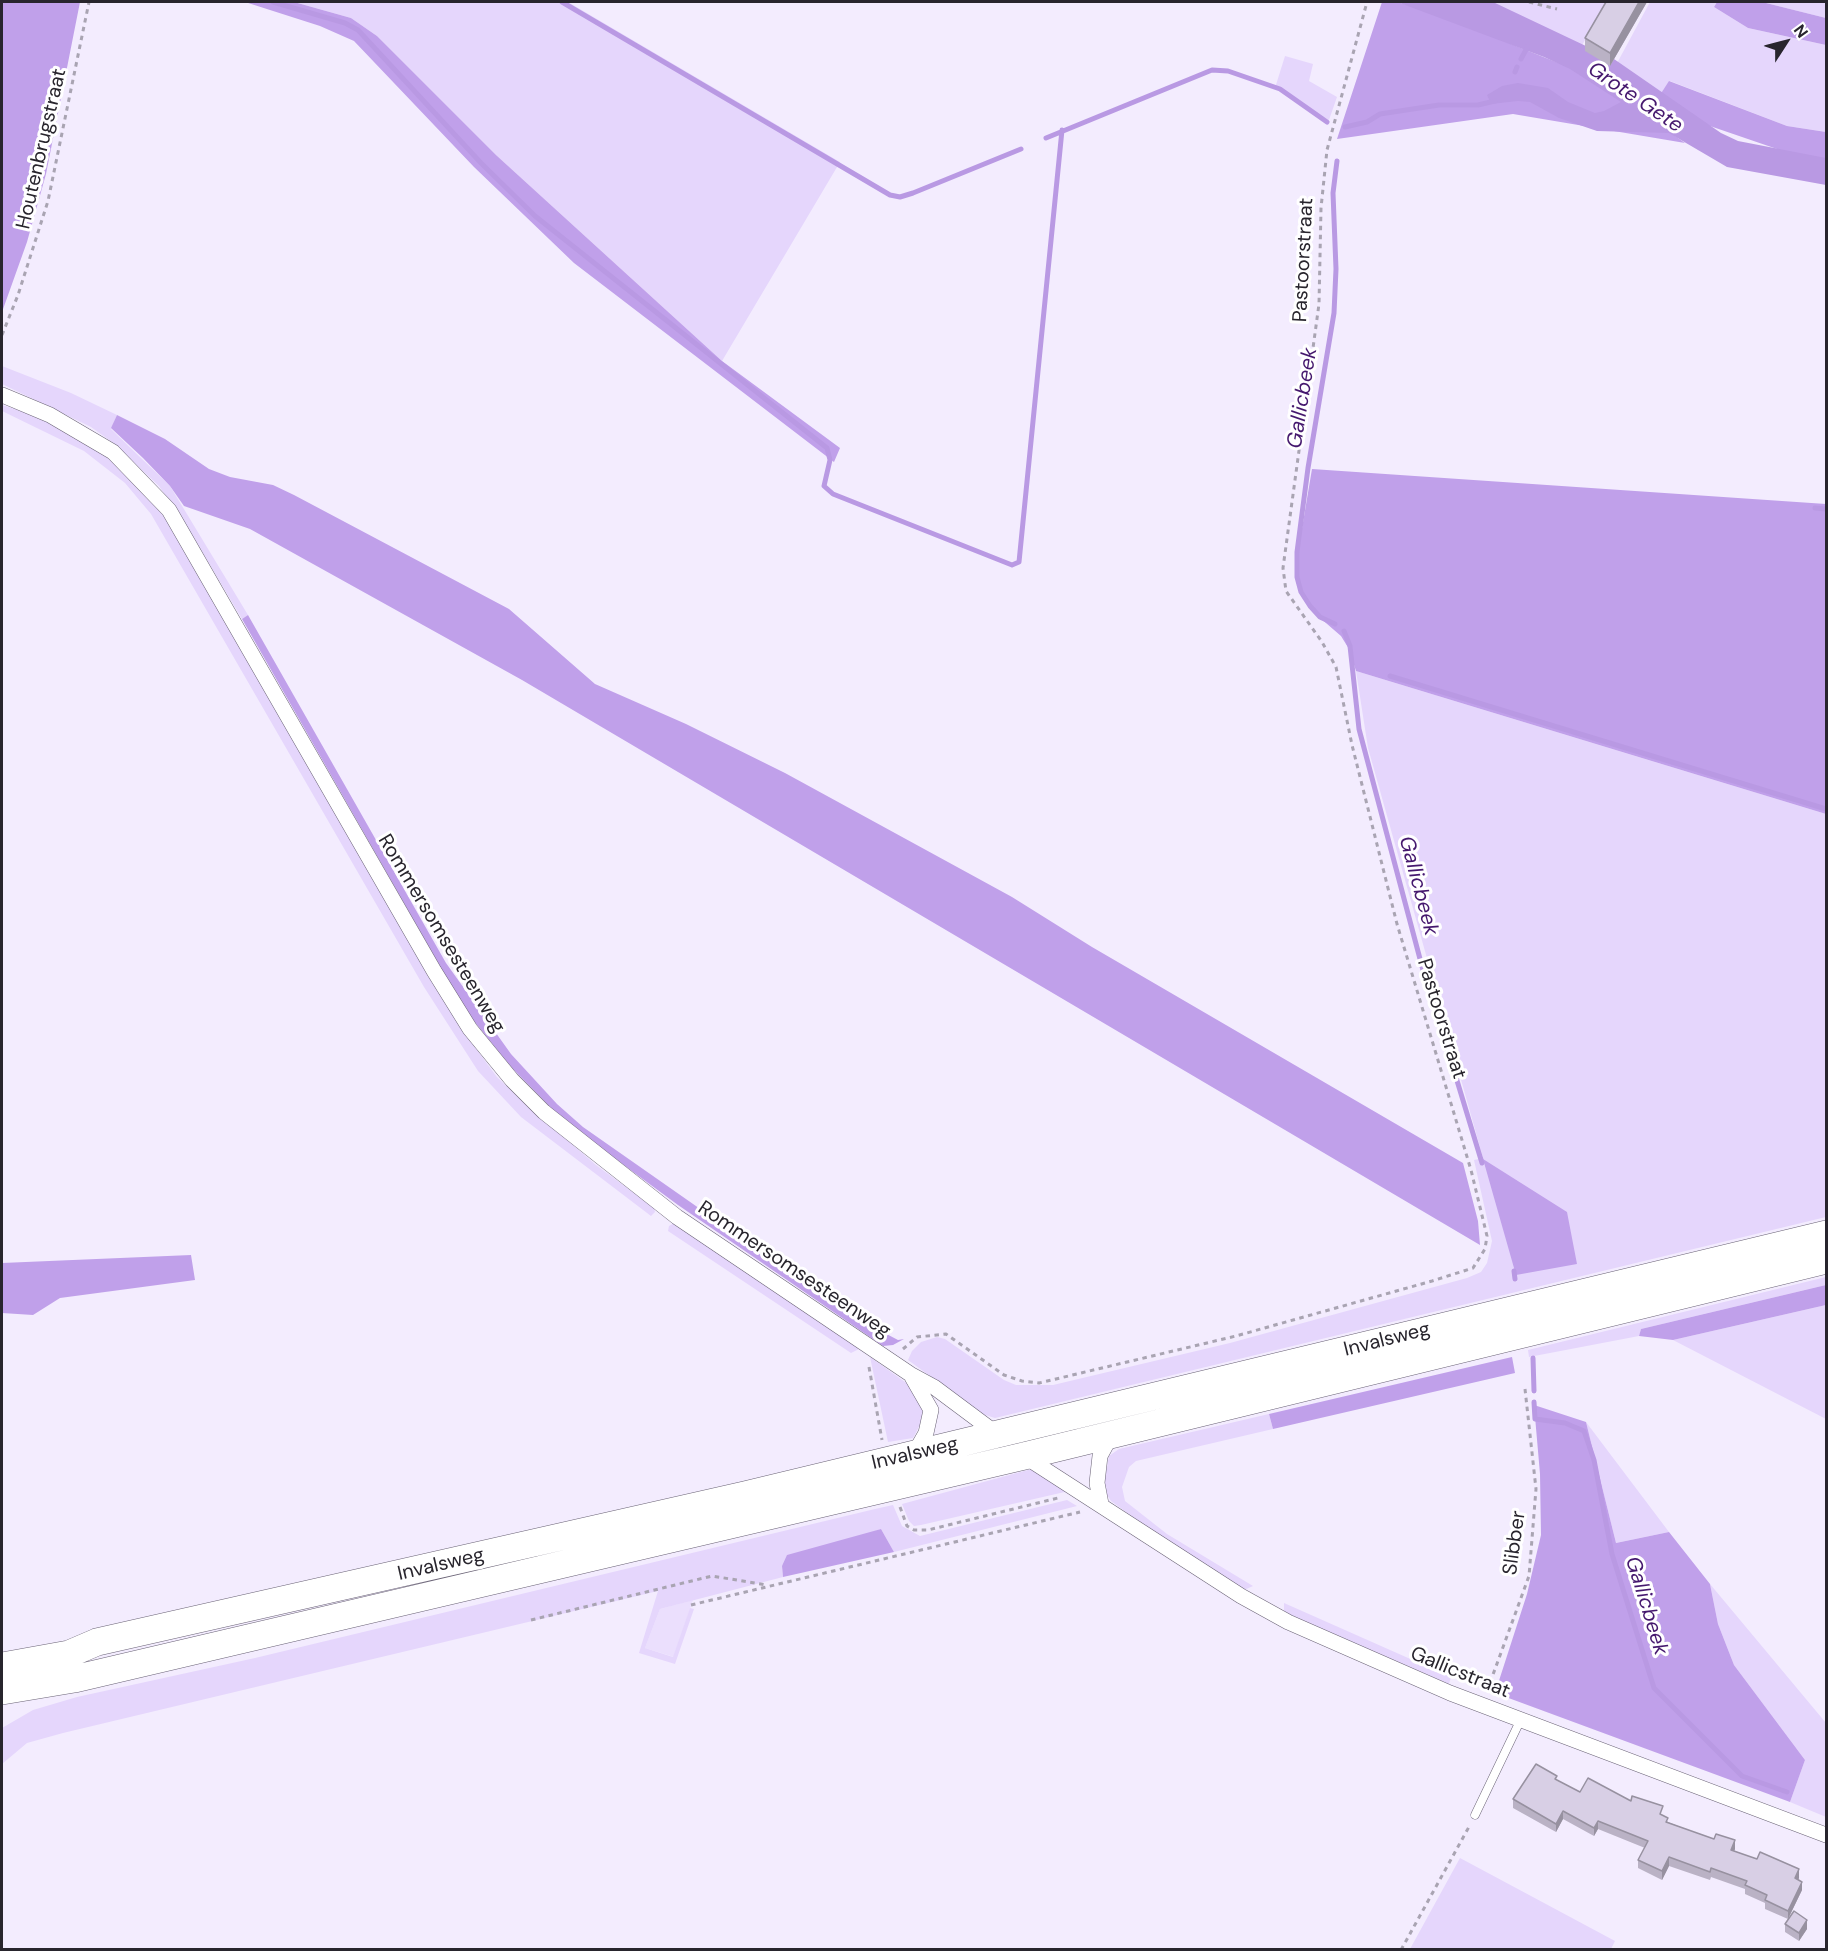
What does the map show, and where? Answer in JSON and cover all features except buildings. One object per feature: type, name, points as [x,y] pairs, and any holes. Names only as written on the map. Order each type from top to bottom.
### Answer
[{"type":"highway","name":"Invalsweg","points":[[2,1666],[69,1654],[97,1642],[242,1611],[914,1454],[1827,1234]]},
{"type":"highway","name":"Invalsweg","points":[[2,1691],[51,1681],[74,1679],[1024,1456],[1827,1260]]},
{"type":"highway","points":[[2,1647],[67,1640],[97,1642]]},
{"type":"highway","points":[[2,1707],[54,1691],[74,1679]]},
{"type":"street","name":"Rommersomsesteenweg","points":[[2,395],[50,415],[113,452],[168,510],[434,971],[470,1029],[505,1072],[544,1112],[677,1217],[866,1342],[910,1374],[934,1387],[998,1434]]},
{"type":"street","name":"Rommersomsesteenweg","points":[[910,1374],[921,1389],[931,1410],[926,1433],[914,1454]]},
{"type":"street","points":[[1101,1504],[1097,1483],[1100,1456],[1112,1434]]},
{"type":"street","name":"Gallicstraat","points":[[1024,1456],[1241,1596],[1288,1622],[1450,1693],[1827,1835]]},
{"type":"lane","points":[[1475,1815],[1521,1719]]},
{"type":"path","name":"Houtenbrugstraat","points":[[2,335],[18,295],[48,201],[89,2]]},
{"type":"path","name":"Pastoorstraat","points":[[891,1360],[917,1337],[946,1334],[1004,1375],[1022,1381],[1040,1383],[1236,1336],[1432,1281],[1473,1268],[1485,1249],[1487,1236],[1471,1170],[1397,924],[1352,745],[1336,668],[1322,642],[1286,591],[1282,568],[1319,304],[1321,208],[1327,150],[1367,2]]},
{"type":"path","points":[[1528,2],[1557,9]]},
{"type":"path","points":[[866,1342],[873,1401],[882,1443]]},
{"type":"path","name":"Slibber","points":[[1486,1696],[1529,1576],[1536,1489],[1525,1389]]},
{"type":"path","points":[[691,1605],[1088,1510],[1101,1504]]},
{"type":"path","points":[[531,1620],[712,1576],[769,1586]]},
{"type":"path","points":[[1401,1950],[1475,1815]]},
{"type":"shaded area","points":[[2,2],[80,2],[46,174],[27,242],[2,312]]},
{"type":"shaded area","points":[[245,2],[294,2],[351,18],[377,36],[496,155],[722,361],[840,448],[834,462],[574,263],[474,167],[354,41],[320,26]]},
{"type":"shaded area","points":[[294,2],[568,2],[840,162],[722,361],[496,155],[377,36],[351,18]]},
{"type":"shaded area","points":[[1382,2],[1397,2],[1436,14],[1571,68],[1607,88],[1685,143],[1513,114],[1337,139]]},
{"type":"shaded area","points":[[1482,2],[1607,2],[1581,47]]},
{"type":"shaded area","points":[[1650,2],[1717,2],[1714,7],[1748,28],[1826,45],[1826,132],[1787,126],[1670,81],[1658,98],[1616,65]]},
{"type":"shaded area","points":[[1717,2],[1762,2],[1826,18],[1826,45],[1748,28],[1714,7]]},
{"type":"shaded area","points":[[1762,2],[1826,2],[1826,18]]},
{"type":"shaded area","points":[[1285,56],[1313,64],[1309,81],[1337,97],[1329,120],[1275,88]]},
{"type":"shaded area","points":[[1669,81],[1787,126],[1826,132],[1826,163],[1815,162],[1707,125],[1658,98]]},
{"type":"shaded area","points":[[2,366],[71,393],[117,415],[111,429],[170,486],[248,615],[242,619],[197,543],[159,486],[112,442],[91,427],[2,384]]},
{"type":"shaded area","points":[[2,405],[37,416],[106,456],[145,492],[165,518],[424,968],[471,1042],[497,1077],[525,1104],[596,1165],[654,1208],[655,1212],[651,1216],[521,1117],[478,1071],[424,987],[151,514],[125,483],[84,451],[2,411]]},
{"type":"shaded area","points":[[117,415],[165,439],[209,469],[230,477],[273,485],[509,609],[595,684],[686,724],[785,773],[1012,897],[1092,947],[1463,1163],[1478,1221],[1480,1245],[522,680],[250,529],[184,506],[170,486],[111,428]]},
{"type":"shaded area","points":[[1312,469],[1826,504],[1826,814],[1356,671],[1349,649],[1341,636],[1319,617],[1297,583],[1297,558]]},
{"type":"shaded area","points":[[248,615],[446,963],[511,1054],[557,1104],[583,1127],[856,1318],[898,1340],[904,1339],[893,1345],[883,1346],[678,1205],[564,1121],[511,1067],[469,1015],[450,984],[242,619]]},
{"type":"shaded area","points":[[1356,671],[1826,814],[1826,1217],[995,1418],[982,1414],[908,1360],[912,1351],[921,1342],[937,1337],[945,1339],[1004,1380],[1016,1385],[1053,1385],[1230,1343],[1467,1278],[1481,1272],[1487,1263],[1492,1241],[1474,1160],[1483,1158],[1368,748]]},
{"type":"shaded area","points":[[1483,1159],[1567,1212],[1577,1264],[1516,1275]]},
{"type":"shaded area","points":[[674,1223],[859,1349],[851,1353],[668,1231],[669,1226]]},
{"type":"shaded area","points":[[191,1255],[195,1280],[60,1298],[33,1315],[2,1313],[2,1263]]},
{"type":"shaded area","points":[[1826,1277],[1826,1285],[1641,1329],[1639,1336],[1529,1357],[1528,1350]]},
{"type":"shaded area","points":[[1826,1285],[1826,1305],[1673,1340],[1639,1336],[1641,1329]]},
{"type":"shaded area","points":[[1826,1305],[1826,1419],[1673,1340]]},
{"type":"shaded area","points":[[870,1357],[912,1387],[922,1407],[923,1419],[913,1438],[888,1442]]},
{"type":"shaded area","points":[[1512,1357],[1515,1373],[1273,1429],[1269,1414]]},
{"type":"shaded area","points":[[1534,1405],[1586,1422],[1616,1543],[1669,1532],[1710,1584],[1718,1624],[1734,1665],[1805,1760],[1790,1802],[1495,1693],[1527,1594],[1541,1535],[1540,1474]]},
{"type":"shaded area","points":[[1269,1414],[1273,1429],[1136,1461],[1129,1467],[1122,1487],[1125,1501],[1167,1534],[1253,1586],[1244,1590],[1141,1523],[1111,1501],[1107,1495],[1104,1483],[1109,1456],[1119,1449]]},
{"type":"shaded area","points":[[1586,1422],[1669,1532],[1616,1543]]},
{"type":"shaded area","points":[[1028,1470],[1037,1470],[1069,1491],[914,1526],[909,1521],[902,1504]]},
{"type":"shaded area","points":[[1067,1500],[1077,1506],[894,1552],[881,1529],[782,1566],[783,1577],[660,1609],[645,1648],[673,1657],[690,1608],[694,1609],[675,1664],[639,1653],[658,1591],[63,1733],[27,1743],[2,1764],[2,1728],[33,1710],[77,1697],[255,1658],[893,1505],[902,1526],[920,1536]]},
{"type":"shaded area","points":[[881,1529],[894,1552],[783,1577],[782,1566],[787,1555]]},
{"type":"shaded area","points":[[1710,1584],[1826,1723],[1826,1817],[1790,1802],[1805,1760],[1734,1665],[1718,1624]]},
{"type":"shaded area","points":[[693,1600],[674,1657],[645,1648],[660,1609]]},
{"type":"shaded area","points":[[1284,1603],[1451,1677],[1449,1684],[1292,1616],[1284,1611]]},
{"type":"shaded area","points":[[1460,1858],[1615,1941],[1611,1949],[1410,1949]]},
{"type":"water","name":"Grote Gete","points":[[1397,2],[1493,2],[1588,47],[1610,65],[1614,59],[1721,133],[1738,141],[1826,158],[1826,185],[1727,167],[1669,133],[1597,131],[1559,118],[1530,102],[1491,104],[1487,95],[1502,86],[1518,83],[1548,88],[1568,102],[1595,113],[1621,102],[1570,69],[1544,57]]},
{"type":"waterway","points":[[273,2],[345,23],[358,30],[481,163],[535,216],[827,448],[830,460],[824,486],[833,494],[1012,565],[1019,562],[1062,130]]},
{"type":"waterway","points":[[562,2],[890,195],[900,197],[913,193],[1021,149]]},
{"type":"waterway","points":[[1521,59],[1528,46]]},
{"type":"waterway","points":[[1515,72],[1517,67]]},
{"type":"waterway","points":[[1046,138],[1212,70],[1228,71],[1280,89],[1327,122]]},
{"type":"waterway","name":"Gallicbeek","points":[[1345,127],[1367,122],[1380,114],[1439,105],[1478,105],[1495,101]]},
{"type":"waterway","name":"Gallicbeek","points":[[1335,624],[1320,617],[1301,592],[1297,577],[1297,552],[1308,468],[1334,313],[1336,269],[1333,193],[1337,161]]},
{"type":"waterway","points":[[1815,508],[1826,509]]},
{"type":"waterway","name":"Gallicbeek","points":[[1344,631],[1350,646],[1359,729],[1424,974]]},
{"type":"waterway","points":[[1390,676],[1826,809]]},
{"type":"waterway","name":"Gallicbeek","points":[[1428,985],[1482,1163]]},
{"type":"waterway","name":"Gallicbeek","points":[[1514,1271],[1515,1279]]},
{"type":"waterway","name":"Gallicbeek","points":[[1533,1358],[1534,1391]]},
{"type":"waterway","name":"Gallicbeek","points":[[1534,1402],[1535,1419],[1565,1423],[1584,1431],[1594,1460],[1612,1554],[1654,1688],[1742,1776],[1787,1792]]}]
